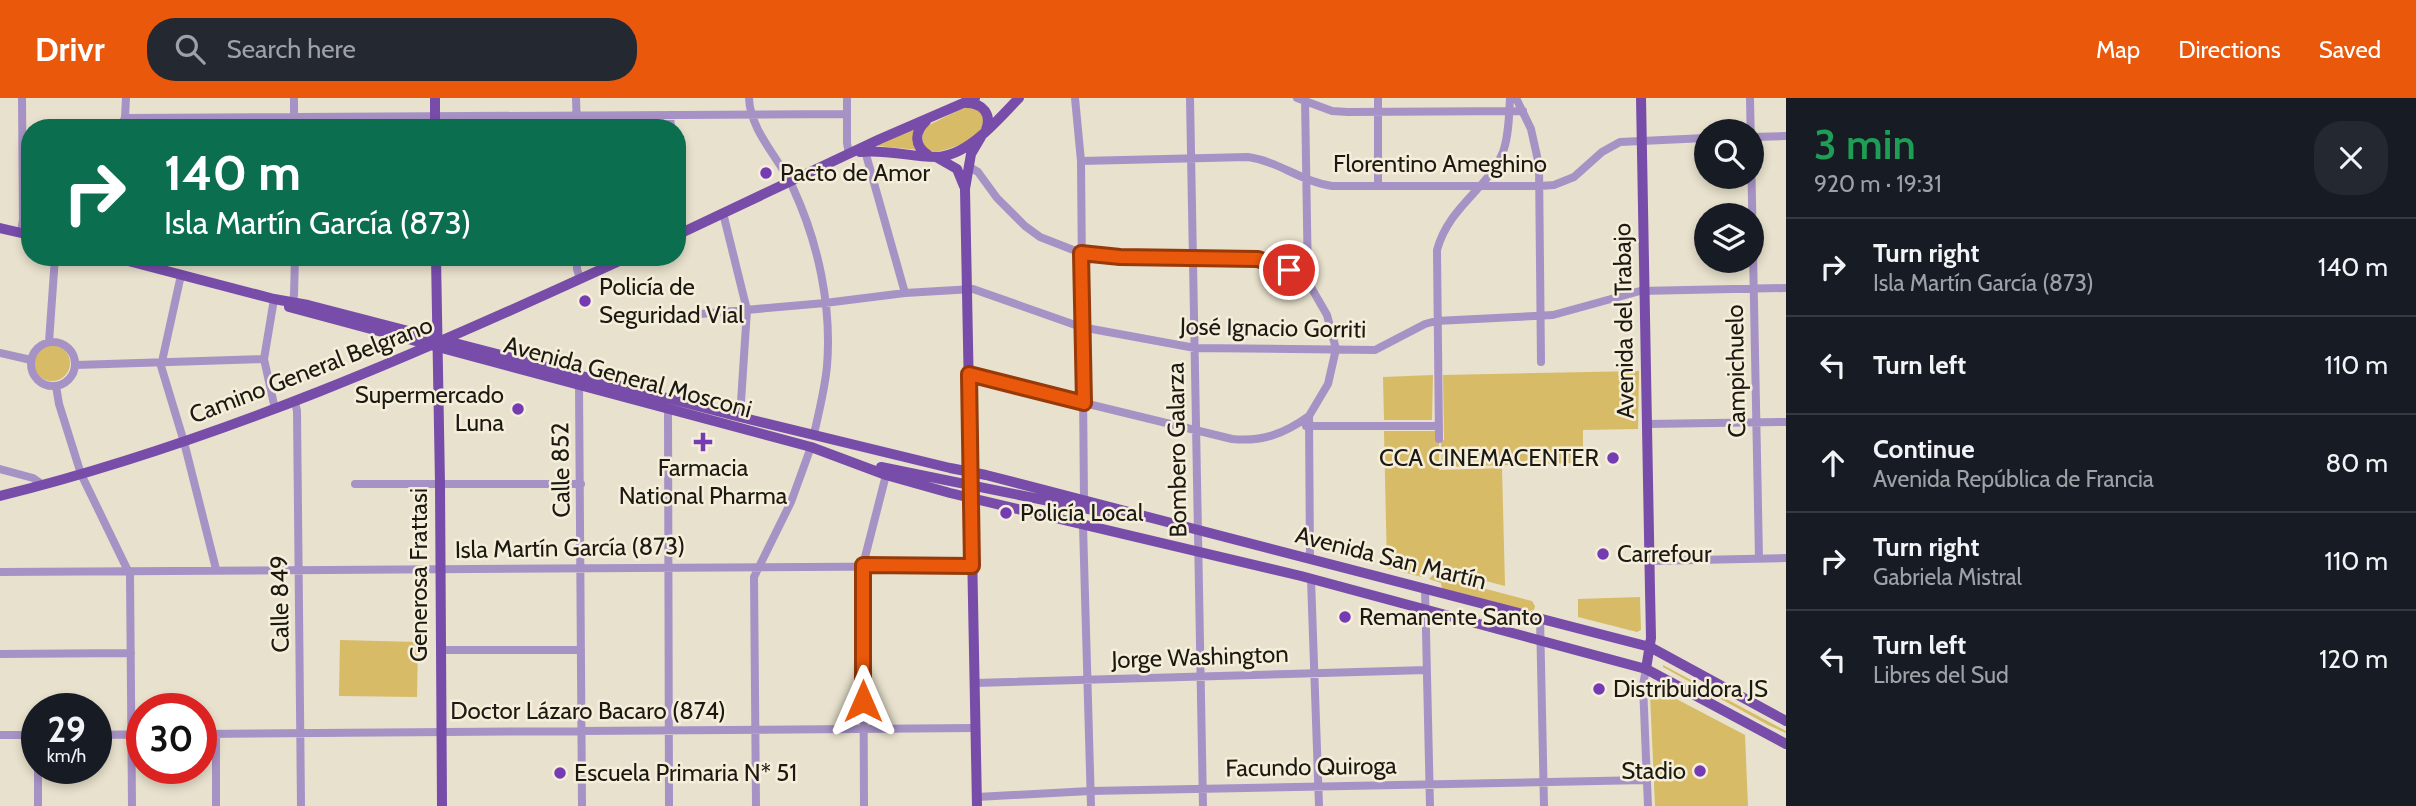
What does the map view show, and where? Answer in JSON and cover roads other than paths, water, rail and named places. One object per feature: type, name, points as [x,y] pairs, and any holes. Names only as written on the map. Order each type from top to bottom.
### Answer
[{"type":"main road","points":[[435,98],[435,119]]},
{"type":"main road","points":[[851,153],[865,151],[933,157],[950,153],[983,135],[1019,98]]},
{"type":"main road","name":"Avenida del Trabajo","points":[[1641,98],[1650,561],[1650,647],[1646,669]]},
{"type":"main road","points":[[686,230],[966,101],[975,103],[986,112],[989,121],[971,154],[965,189],[977,801]]},
{"type":"main road","points":[[926,121],[919,131],[917,141],[920,149],[957,169],[965,189]]},
{"type":"main road","points":[[0,228],[21,233]]},
{"type":"main road","name":"Avenida General Mosconi","points":[[147,266],[437,343],[971,472]]},
{"type":"main road","name":"Generosa Frattasi","points":[[436,266],[442,806]]},
{"type":"main road","name":"Camino General Belgrano","points":[[0,496],[184,442],[295,402],[437,343],[608,266]]},
{"type":"main road","name":"Avenida General Mosconi","points":[[437,343],[579,385],[810,447],[886,475],[971,498]]},
{"type":"main road","points":[[810,447],[880,467],[1140,520],[1183,526]]},
{"type":"main road","name":"Avenida San Martín","points":[[971,472],[1650,647],[1786,721]]},
{"type":"main road","name":"Avenida San Martín","points":[[971,498],[1198,550],[1646,669],[1786,744]]},
{"type":"street","points":[[22,98],[22,119]]},
{"type":"street","points":[[127,98],[125,118],[350,119]]},
{"type":"street","points":[[294,98],[294,117]]},
{"type":"street","points":[[576,98],[577,116]]},
{"type":"street","points":[[749,98],[750,114],[790,181],[813,241],[825,303],[827,369],[814,434]]},
{"type":"street","points":[[847,98],[847,143],[851,153]]},
{"type":"street","points":[[1075,98],[1081,161],[1084,500]]},
{"type":"street","name":"Bombero Galarza","points":[[1190,98],[1203,806]]},
{"type":"street","points":[[1378,98],[1378,186]]},
{"type":"street","points":[[1439,439],[1436,258],[1441,234],[1452,216],[1492,171],[1502,153],[1510,98]]},
{"type":"street","points":[[1516,98],[1535,143],[1540,186],[1541,362]]},
{"type":"street","name":"Campichuelo","points":[[1751,98],[1752,119]]},
{"type":"street","points":[[1308,282],[1303,99],[1332,111],[1523,111]]},
{"type":"street","points":[[506,119],[847,114]]},
{"type":"street","points":[[670,115],[670,119]]},
{"type":"street","points":[[1764,137],[1786,136]]},
{"type":"street","name":"Florentino Ameghino","points":[[1081,161],[1248,157],[1264,159],[1306,179],[1332,186],[1540,186],[1554,185],[1574,177],[1614,144],[1694,138]]},
{"type":"street","points":[[865,151],[905,293]]},
{"type":"street","points":[[968,166],[978,172],[997,198],[1040,237],[1081,253],[1120,257],[1269,261],[1308,282],[1327,315],[1336,349],[1328,384],[1309,421],[1310,559]]},
{"type":"street","name":"Campichuelo","points":[[1752,189],[1759,558]]},
{"type":"street","points":[[723,214],[747,310],[740,416]]},
{"type":"street","points":[[49,342],[54,266]]},
{"type":"street","points":[[292,305],[294,266]]},
{"type":"street","points":[[577,266],[580,279]]},
{"type":"street","points":[[181,275],[161,362],[216,569]]},
{"type":"street","name":"José Ignacio Gorriti","points":[[700,314],[967,289],[978,290],[1082,327],[1195,348],[1382,348],[1425,324],[1436,321],[1540,317],[1645,290],[1786,288]]},
{"type":"street","points":[[274,299],[264,359],[275,409]]},
{"type":"street","points":[[49,342],[63,343],[68,347],[73,352],[76,365],[69,380],[56,386],[49,386],[37,379],[31,367],[35,350],[49,342]]},
{"type":"street","points":[[0,353],[31,360]]},
{"type":"street","points":[[76,365],[264,359]]},
{"type":"street","points":[[969,374],[1196,431],[1247,441],[1279,435],[1309,421],[1439,426]]},
{"type":"street","name":"Calle 852","points":[[579,385],[582,806]]},
{"type":"street","points":[[56,386],[81,474],[128,572],[131,693]]},
{"type":"street","name":"Calle 849","points":[[295,402],[301,806]]},
{"type":"street","points":[[668,408],[669,806]]},
{"type":"street","points":[[1647,424],[1786,422]]},
{"type":"street","points":[[756,806],[754,577],[792,502],[810,447]]},
{"type":"street","points":[[0,469],[33,478],[43,485]]},
{"type":"street","points":[[864,806],[863,565],[886,475]]},
{"type":"street","points":[[355,484],[581,484]]},
{"type":"street","points":[[1083,525],[1091,806]]},
{"type":"street","points":[[1650,561],[1786,558]]},
{"type":"street","name":"Isla Martín García (873)","points":[[0,572],[759,565],[972,566]]},
{"type":"street","points":[[1311,579],[1320,806]]},
{"type":"street","points":[[1425,588],[1430,806]]},
{"type":"street","points":[[1540,617],[1544,806]]},
{"type":"street","points":[[441,650],[581,650]]},
{"type":"street","points":[[0,654],[131,653]]},
{"type":"street","points":[[1646,669],[1643,685],[1648,806]]},
{"type":"street","name":"Jorge Washington","points":[[975,683],[1427,670]]},
{"type":"street","name":"Doctor Lázaro Bacaro (874)","points":[[217,734],[974,728]]},
{"type":"street","points":[[0,735],[21,736]]},
{"type":"street","name":"Facundo Quiroga","points":[[977,801],[1090,791],[1647,780]]},
{"type":"street","points":[[38,784],[38,806]]},
{"type":"street","points":[[132,784],[132,806]]},
{"type":"street","points":[[216,784],[216,806]]},
{"type":"place","name":"Pacto de Amor","points":[[766,173]]},
{"type":"place","name":"Policía de Seguridad Vial","points":[[585,301]]},
{"type":"place","name":"Supermercado Luna","points":[[518,409]]},
{"type":"place","name":"Farmacia National Pharma","points":[[703,442]]},
{"type":"place","name":"CCA CINEMACENTER","points":[[1613,458]]},
{"type":"place","name":"Policía Local","points":[[1006,513]]},
{"type":"place","name":"Carrefour","points":[[1603,554]]},
{"type":"place","name":"Remanente Santo","points":[[1345,617]]},
{"type":"place","name":"Distribuidora JS","points":[[1599,689]]},
{"type":"place","name":"Stadio","points":[[1700,771]]},
{"type":"place","name":"Escuela Primaria N* 51","points":[[560,773]]}]
